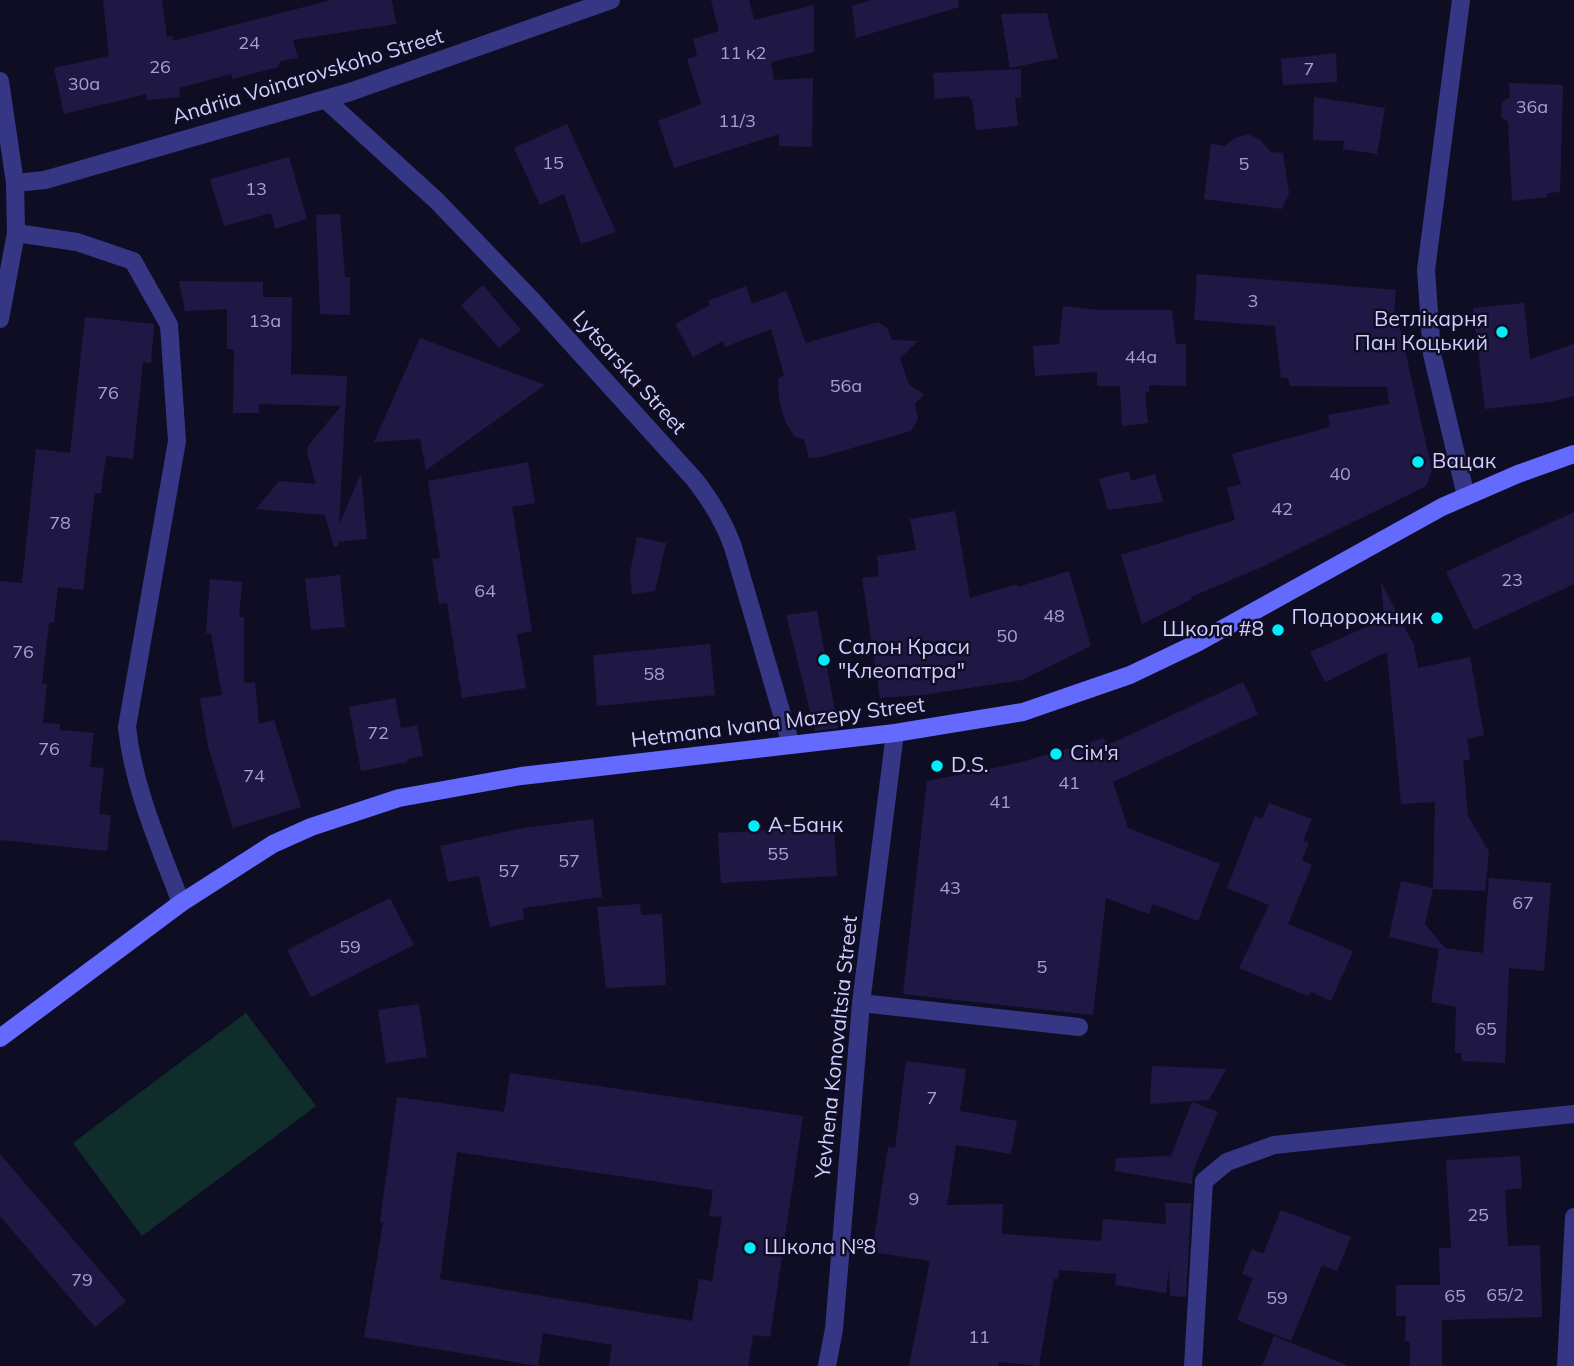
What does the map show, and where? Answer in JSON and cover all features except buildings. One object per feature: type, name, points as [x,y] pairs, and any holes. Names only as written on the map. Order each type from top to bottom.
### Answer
[{"type":"main road","name":"Hetmana Ivana Mazepy Street","points":[[0,1038],[181,903],[292,834],[399,798],[521,776],[895,733],[1023,712],[1130,675],[1197,643],[1466,496],[1574,454]]},
{"type":"street","name":"Andriia Voinarovskoho Street","points":[[15,183],[45,180],[325,99],[611,0]]},
{"type":"street","points":[[1461,0],[1426,270],[1432,355],[1466,496]]},
{"type":"street","points":[[0,81],[15,183],[16,233],[0,319]]},
{"type":"street","name":"Lytsarska Street","points":[[325,99],[437,201],[532,300],[695,480],[713,504],[725,525],[736,556],[791,745]]},
{"type":"street","points":[[16,233],[76,242],[133,261],[169,324],[177,441],[127,727],[129,748],[143,794],[181,903]]},
{"type":"street","name":"Yevhena Konovaltsia Street","points":[[827,1366],[834,1329],[861,1003],[895,733]]},
{"type":"street","points":[[861,1003],[1079,1027]]},
{"type":"street","points":[[1194,1366],[1204,1181],[1227,1162],[1274,1145],[1574,1114]]},
{"type":"street","points":[[1566,1366],[1574,1217]]},
{"type":"green space","points":[[246,1013],[316,1106],[142,1236],[73,1143]]},
{"type":"place","name":"Ветлікарня Пан Коцький","points":[[1502,332]]},
{"type":"place","name":"Вацак","points":[[1418,462]]},
{"type":"place","name":"Подорожник","points":[[1437,618]]},
{"type":"place","name":"Школа #8","points":[[1278,630]]},
{"type":"place","name":"Салон Краси \"Клеопатра\"","points":[[824,660]]},
{"type":"place","name":"Сім'я","points":[[1056,754]]},
{"type":"place","name":"D.S.","points":[[937,766]]},
{"type":"place","name":"А-Банк","points":[[754,826]]},
{"type":"place","name":"Школа №8","points":[[750,1248]]}]
